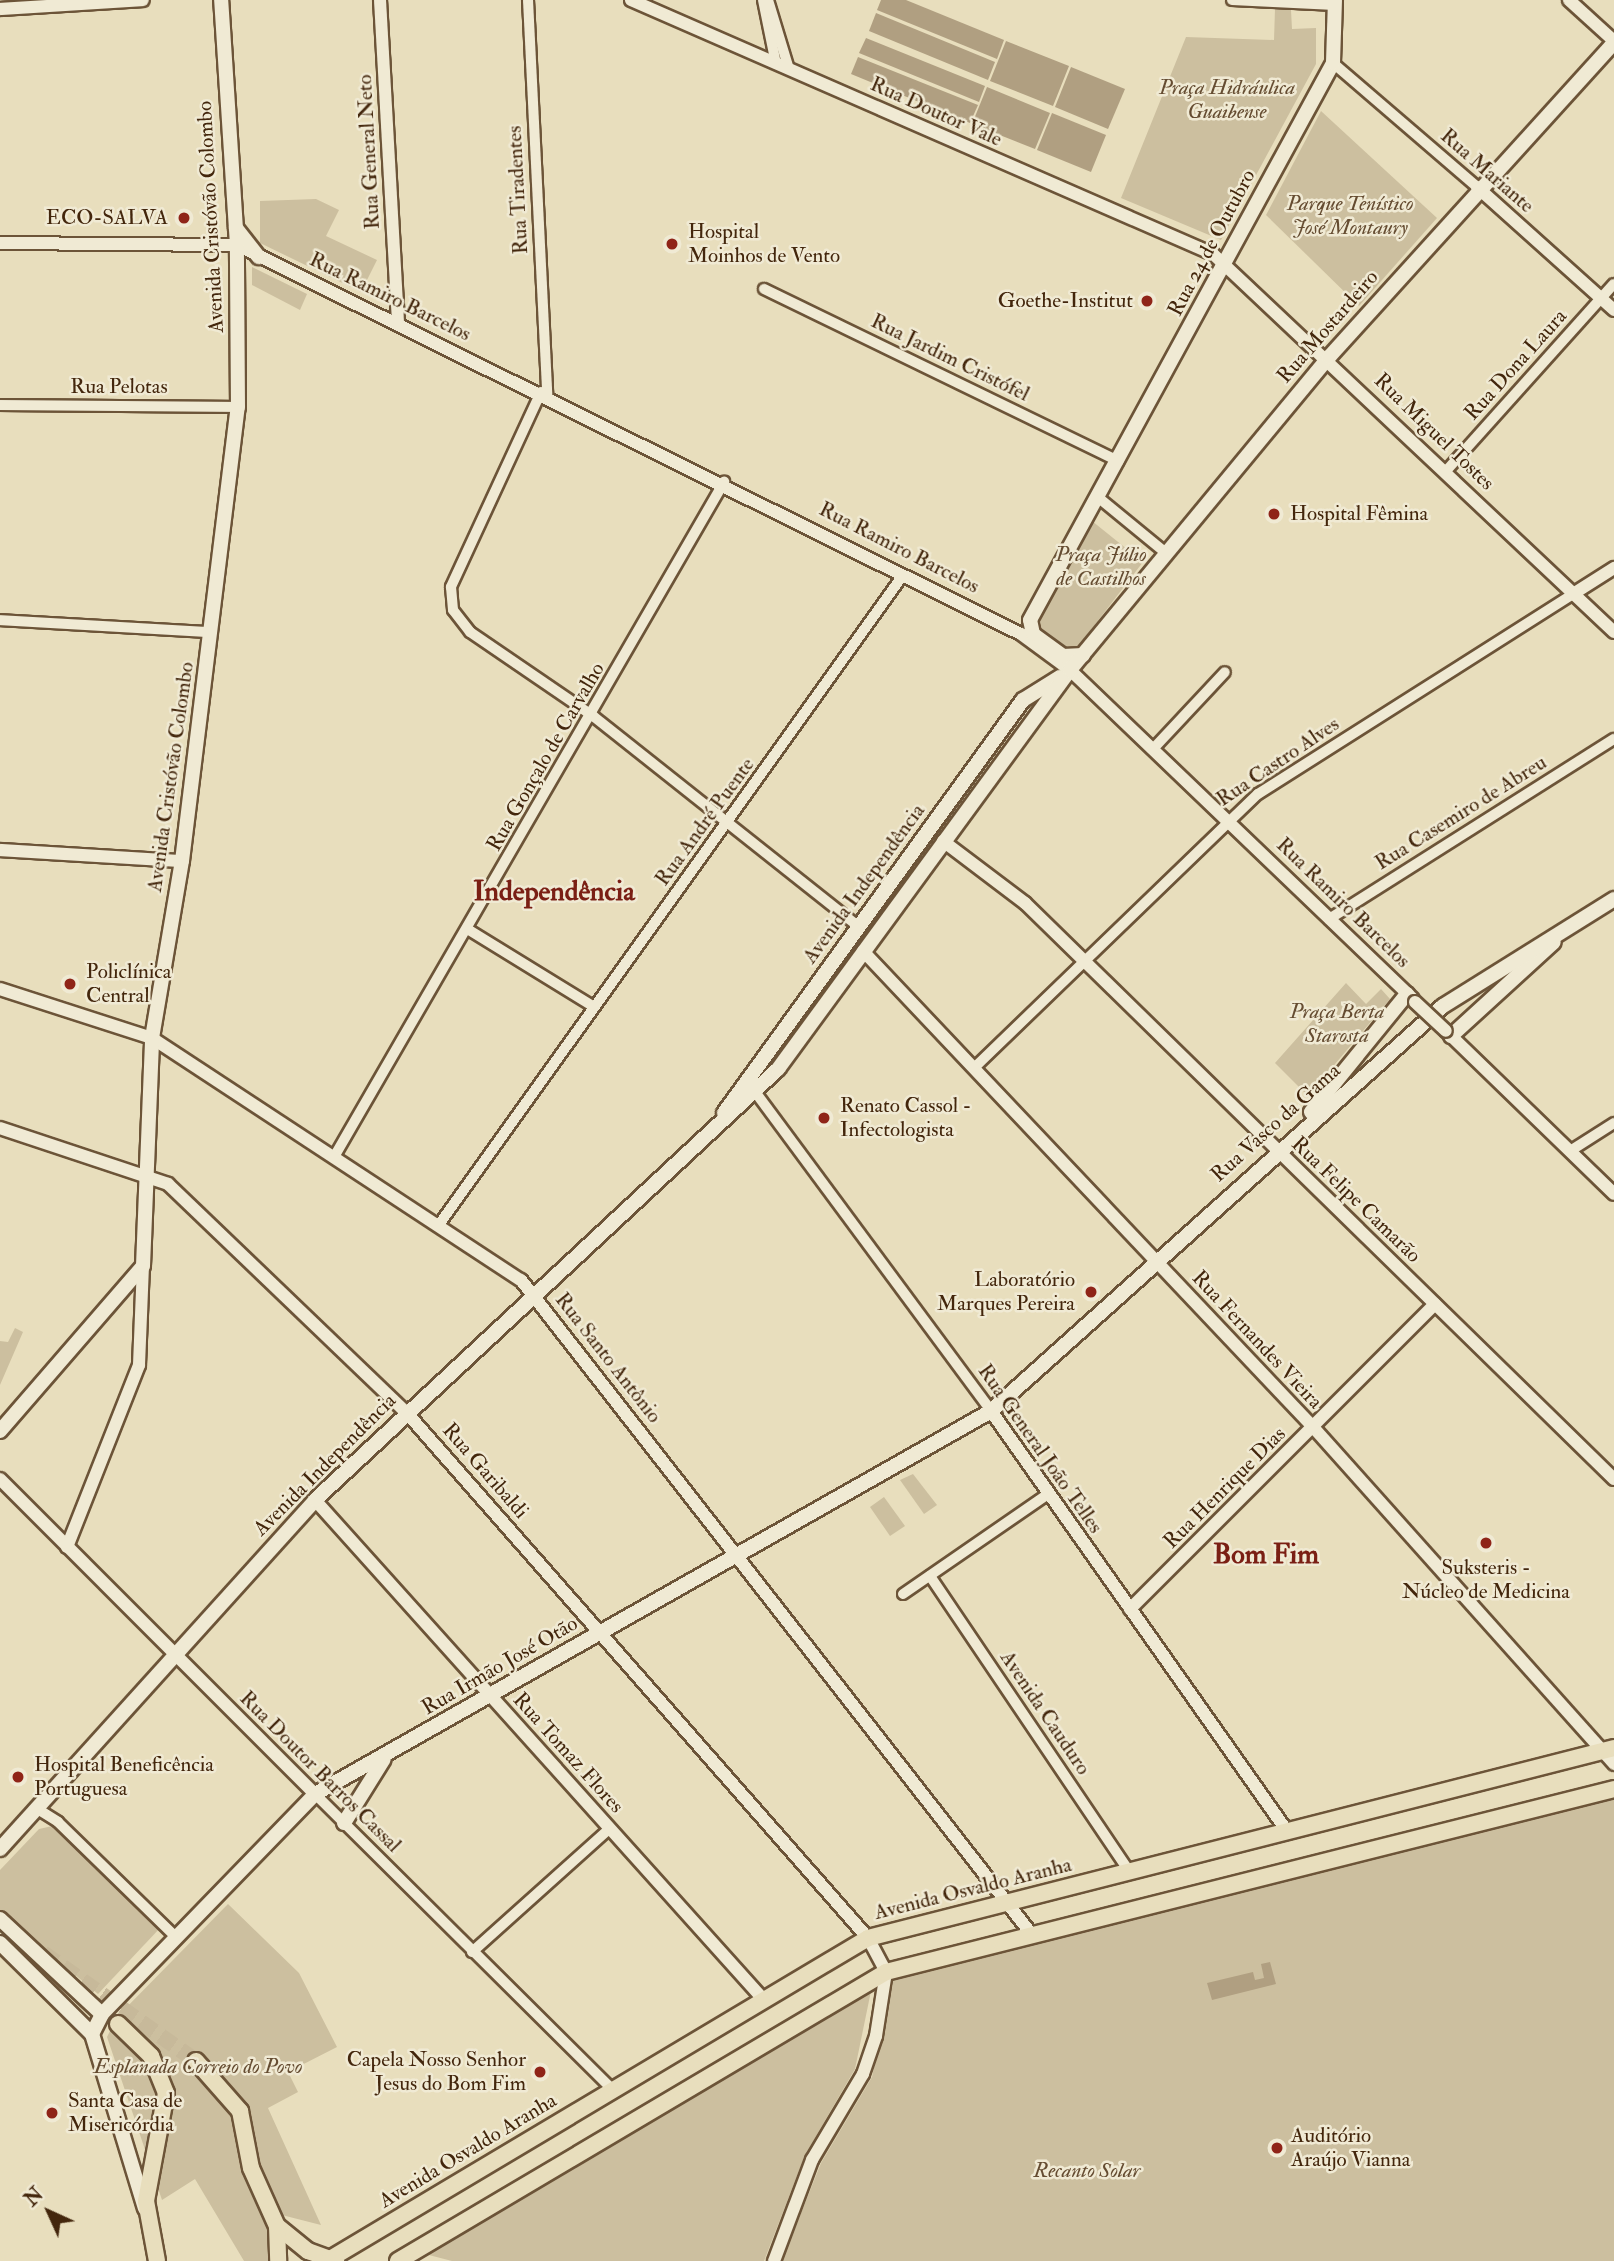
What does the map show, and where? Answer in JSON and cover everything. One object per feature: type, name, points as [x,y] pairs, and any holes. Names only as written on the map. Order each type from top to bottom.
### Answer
[{"type":"main road","name":"Avenida Cristóvão Colombo","points":[[143,1266],[152,1038],[182,861],[238,407],[237,245],[221,0]]},
{"type":"main road","name":"Rua 24 de Outubro","points":[[1099,498],[1333,63],[1335,3]]},
{"type":"main road","name":"Rua Mostardeiro","points":[[1166,553],[1329,357],[1476,187],[1614,42]]},
{"type":"main road","points":[[235,227],[259,257]]},
{"type":"main road","points":[[1083,655],[1063,656],[1030,631],[1030,620],[1099,498]]},
{"type":"main road","name":"Avenida Independência","points":[[0,1849],[315,1500],[407,1412],[757,1093],[1070,670],[1166,553]]},
{"type":"main road","name":"Avenida Independência","points":[[707,1137],[1023,700],[1070,670]]},
{"type":"main road","name":"Rua Vasco da Gama","points":[[991,1411],[1298,1129],[1443,1006],[1566,928],[1612,904]]},
{"type":"main road","points":[[1448,1034],[1524,976],[1566,928]]},
{"type":"main road","points":[[1298,1129],[1345,1063],[1411,998]]},
{"type":"main road","points":[[0,1432],[143,1266]]},
{"type":"main road","name":"Rua Irmão José Otão","points":[[92,2034],[102,2014],[113,2002],[316,1794],[385,1758],[736,1551],[991,1411]]},
{"type":"main road","name":"Avenida Osvaldo Aranha","points":[[333,2260],[868,1938],[1287,1831],[1610,1754]]},
{"type":"main road","points":[[344,1823],[385,1758]]},
{"type":"main road","points":[[406,2259],[886,1972],[1614,1789]]},
{"type":"main road","points":[[0,1919],[102,2014]]},
{"type":"main road","points":[[0,1943],[92,2034],[146,2213],[157,2261]]},
{"type":"main road","points":[[90,2003],[113,2002]]},
{"type":"main road","points":[[118,2024],[151,2056],[166,2093],[146,2213]]},
{"type":"main road","points":[[196,2061],[240,2111],[251,2168],[277,2226],[278,2261]]},
{"type":"main road","points":[[277,2226],[308,2251],[333,2260]]},
{"type":"street","points":[[0,9],[142,0]]},
{"type":"street","name":"Rua General Neto","points":[[380,0],[398,325]]},
{"type":"street","name":"Rua Tiradentes","points":[[528,0],[546,378],[451,587],[453,610],[470,632],[593,716]]},
{"type":"street","name":"Rua Doutor Vale","points":[[631,0],[1225,262]]},
{"type":"street","points":[[765,0],[782,66]]},
{"type":"street","points":[[1233,0],[1335,3]]},
{"type":"street","points":[[1569,0],[1614,42]]},
{"type":"street","name":"Rua Mariante","points":[[1333,63],[1614,310]]},
{"type":"street","name":"Rua Ramiro Barcelos","points":[[0,243],[237,245],[724,482],[1021,634],[1070,670],[1614,1194]]},
{"type":"street","name":"Rua Miguel Tostes","points":[[1225,262],[1329,357],[1614,632]]},
{"type":"street","name":"Rua Dona Laura","points":[[1446,471],[1614,284]]},
{"type":"street","name":"Rua Jardim Cristófel","points":[[764,289],[1119,461]]},
{"type":"street","points":[[383,317],[397,301]]},
{"type":"street","name":"Rua Pelotas","points":[[0,405],[238,407]]},
{"type":"street","name":"Rua Gonçalo de Carvalho","points":[[334,1157],[593,716],[724,482]]},
{"type":"street","points":[[1099,498],[1166,553]]},
{"type":"street","name":"Rua Castro Alves","points":[[975,1067],[1226,820],[1614,568]]},
{"type":"street","name":"Rua André Puente","points":[[438,1226],[904,575]]},
{"type":"street","points":[[0,620],[211,632]]},
{"type":"street","points":[[1021,634],[1030,620]]},
{"type":"street","points":[[1153,750],[1225,673]]},
{"type":"street","points":[[593,716],[859,927]]},
{"type":"street","name":"Rua Casemiro de Abreu","points":[[1329,919],[1614,738]]},
{"type":"street","name":"Rua Felipe Camarão","points":[[943,841],[1025,903],[1614,1479]]},
{"type":"street","points":[[0,850],[182,861]]},
{"type":"street","points":[[468,930],[594,1007]]},
{"type":"street","name":"Rua Fernandes Vieira","points":[[863,951],[1156,1259],[1610,1754]]},
{"type":"street","name":"Rua Santo Antônio","points":[[0,989],[152,1038],[438,1226],[535,1296],[1033,1936]]},
{"type":"street","name":"Rua General João Telles","points":[[757,1093],[991,1411],[1287,1831]]},
{"type":"street","points":[[1570,1151],[1614,1123]]},
{"type":"street","name":"Rua Garibaldi","points":[[0,1128],[146,1174],[168,1184],[407,1412],[868,1938],[886,1972]]},
{"type":"street","name":"Avenida Cristóvão Colombo","points":[[67,1547],[139,1365],[143,1266]]},
{"type":"street","name":"Rua Henrique Dias","points":[[1130,1609],[1435,1304]]},
{"type":"street","name":"Rua Doutor Barros Cassal","points":[[0,1479],[613,2090]]},
{"type":"street","points":[[903,1594],[1048,1494]]},
{"type":"street","name":"Rua Tomaz Flores","points":[[315,1500],[764,2000]]},
{"type":"street","name":"Avenida Cauduro","points":[[930,1576],[1129,1871]]},
{"type":"street","points":[[36,1808],[58,1822],[176,1937]]},
{"type":"street","points":[[472,1952],[610,1829]]},
{"type":"street","points":[[774,2261],[812,2160],[863,2074],[886,1972]]},
{"type":"green space","name":"Praça Hidráulica Guaibense","points":[[1275,9],[1291,10],[1292,29],[1316,28],[1316,64],[1221,240],[1121,198],[1186,37],[1274,40]]},
{"type":"green space","name":"Parque Tenístico José Montaury","points":[[1321,111],[1437,218],[1359,306],[1266,215]]},
{"type":"green space","points":[[316,199],[339,210],[326,236],[377,260],[361,292],[260,243],[260,201]]},
{"type":"green space","points":[[252,267],[307,294],[300,310],[252,285]]},
{"type":"green space","name":"Praça Júlio de Castilhos","points":[[1092,521],[1143,562],[1077,648],[1065,652],[1038,632],[1036,619]]},
{"type":"green space","name":"Praça Berta Starosta","points":[[1346,983],[1366,1004],[1381,989],[1390,999],[1308,1096],[1275,1063]]},
{"type":"green space","points":[[15,1328],[23,1332],[0,1385],[0,1341],[8,1342]]},
{"type":"green space","points":[[913,1474],[937,1505],[924,1514],[900,1480]]},
{"type":"green space","points":[[884,1497],[905,1526],[890,1536],[870,1507]]},
{"type":"green space","name":"Recanto Solar","points":[[1614,1797],[1614,2261],[782,2261],[821,2163],[872,2077],[892,1981]]},
{"type":"green space","points":[[57,1825],[160,1928],[98,1994],[0,1912],[0,1870],[39,1829]]},
{"type":"green space","name":"Esplanada Correio do Povo","points":[[228,1904],[299,1973],[337,2047],[288,2072],[298,2092],[268,2108],[321,2225],[274,2213],[270,2261],[244,2261],[195,2179],[162,2200],[107,2037],[117,2017]]},
{"type":"green space","points":[[871,1991],[855,2069],[805,2155],[764,2261],[452,2261],[425,2254]]},
{"type":"shaded area","points":[[881,0],[906,0],[1004,40],[997,59],[877,10]]},
{"type":"shaded area","points":[[876,13],[995,62],[988,80],[869,31]]},
{"type":"shaded area","points":[[866,38],[985,86],[979,102],[859,53]]},
{"type":"shaded area","points":[[1006,41],[1069,66],[1053,106],[990,81]]},
{"type":"shaded area","points":[[858,57],[978,105],[970,123],[851,74]]},
{"type":"shaded area","points":[[1071,67],[1125,89],[1108,129],[1055,107]]},
{"type":"shaded area","points":[[987,87],[1050,113],[1035,149],[972,124]]},
{"type":"shaded area","points":[[1052,113],[1106,135],[1091,172],[1037,150]]},
{"type":"shaded area","points":[[1270,1962],[1276,1984],[1212,2000],[1207,1983],[1253,1972],[1255,1980],[1264,1978],[1261,1964]]},
{"type":"tunnel","points":[[2,1940],[63,1984]]},
{"type":"tunnel","points":[[43,1953],[196,2061]]},
{"type":"place","name":"ECO-SALVA","points":[[184,218]]},
{"type":"place","name":"Hospital Moinhos de Vento","points":[[672,244]]},
{"type":"place","name":"Goethe-Institut","points":[[1147,301]]},
{"type":"place","name":"Hospital Fêmina","points":[[1274,514]]},
{"type":"place","name":"Policlínica Central","points":[[70,984]]},
{"type":"place","name":"Renato Cassol - Infectologista","points":[[824,1118]]},
{"type":"place","name":"Laboratório Marques Pereira","points":[[1091,1292]]},
{"type":"place","name":"Suksteris - Núcleo de Medicina","points":[[1486,1543]]},
{"type":"place","name":"Hospital Beneficência Portuguesa","points":[[18,1777]]},
{"type":"place","name":"Capela Nosso Senhor Jesus do Bom Fim","points":[[540,2072]]},
{"type":"place","name":"Santa Casa de Misericórdia","points":[[52,2113]]},
{"type":"place","name":"Auditório Araújo Vianna","points":[[1277,2148]]},
{"type":"district","name":"Independência","points":[[554,892]]},
{"type":"district","name":"Bom Fim","points":[[1266,1555]]}]
